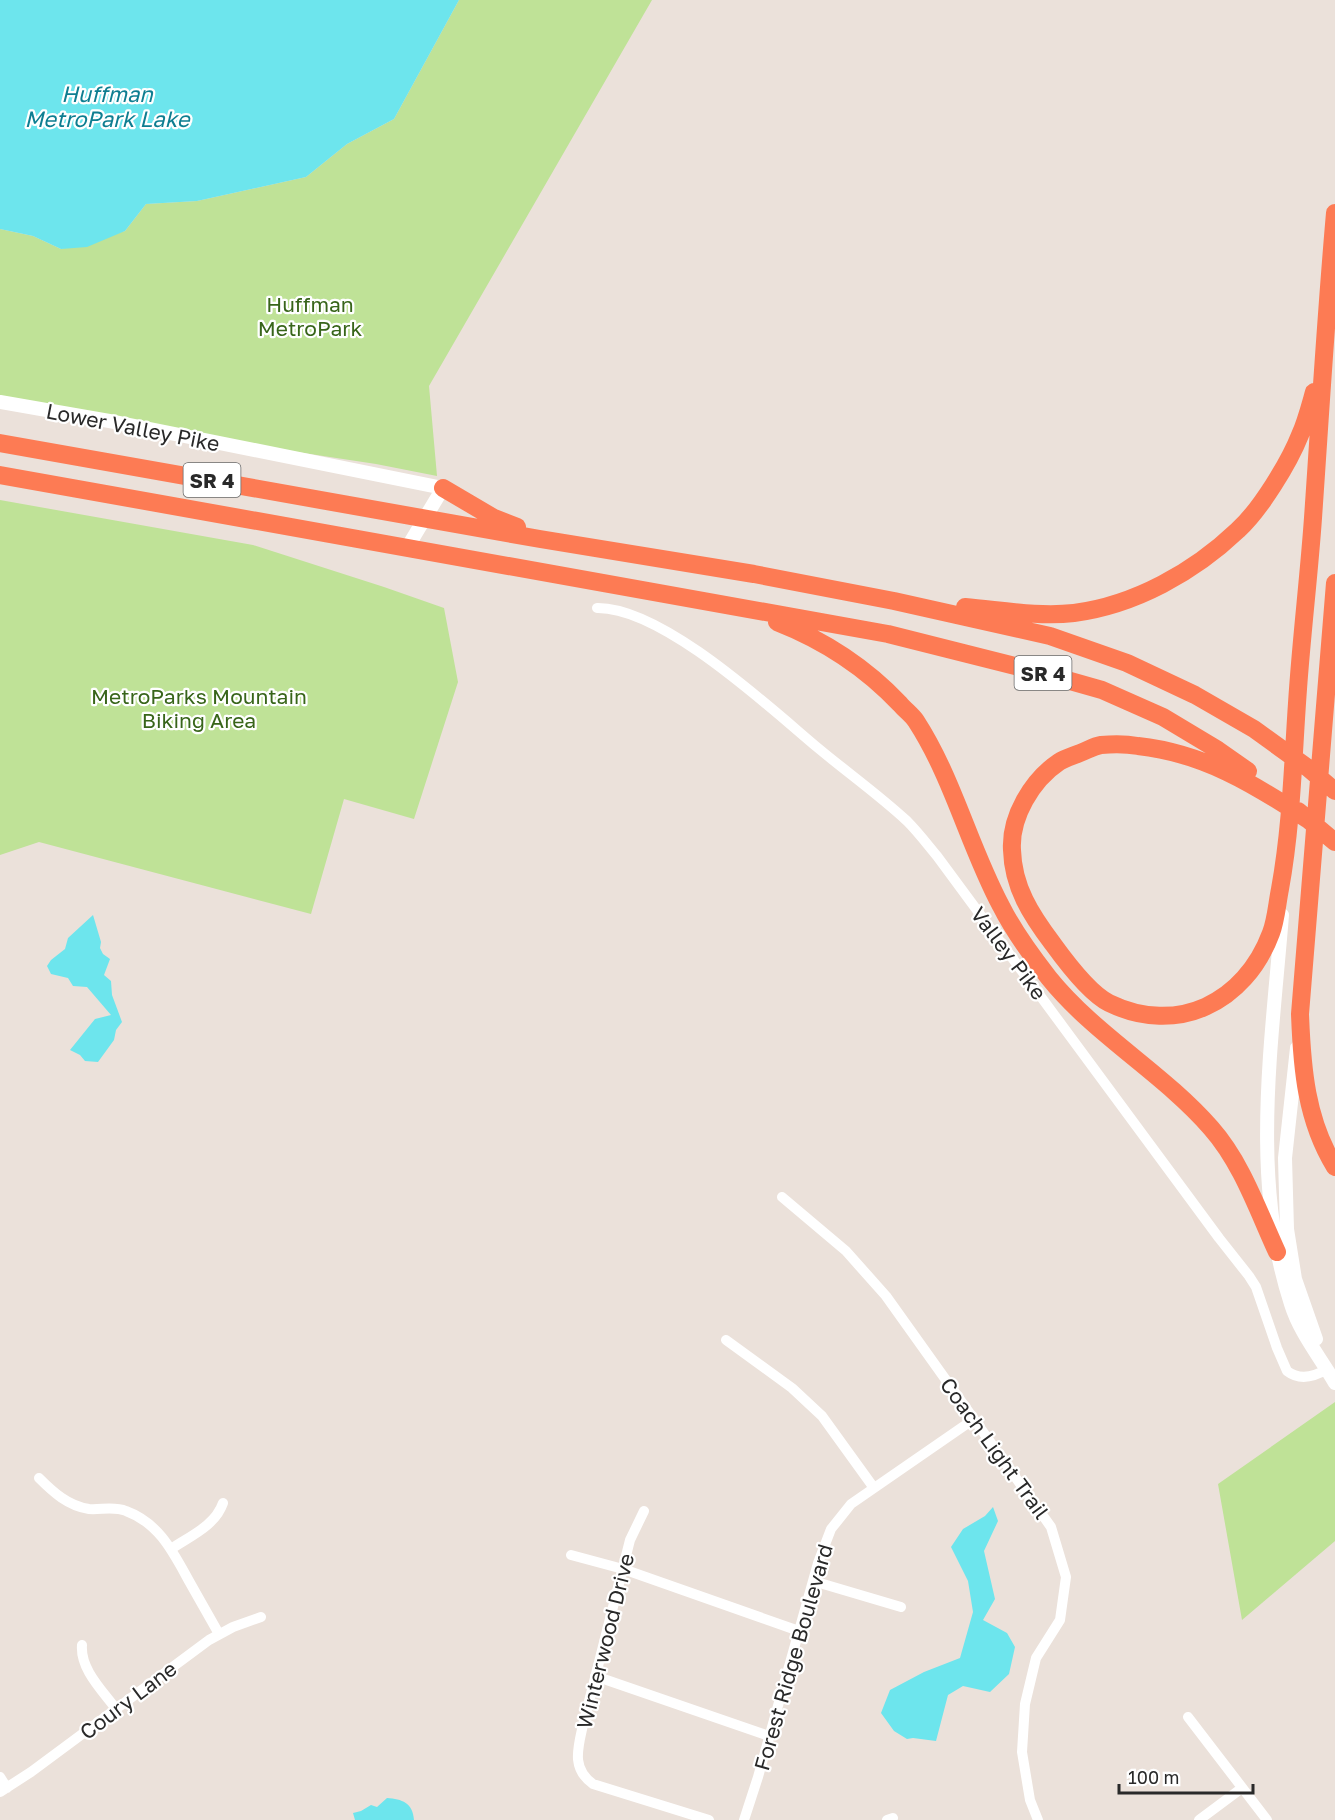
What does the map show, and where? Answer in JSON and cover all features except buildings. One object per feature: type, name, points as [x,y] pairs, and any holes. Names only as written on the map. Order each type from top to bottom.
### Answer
[{"type":"highway","points":[[1307,819],[1228,770],[1182,754],[1137,746],[1100,745],[1060,761],[1034,786],[1016,815],[1011,848],[1016,879],[1031,915],[1074,971],[1106,1001],[1141,1014],[1158,1017],[1193,1012],[1224,998],[1250,971],[1272,931],[1288,847],[1297,710],[1335,213]]},
{"type":"highway","points":[[894,601],[1031,613],[1074,613],[1116,603],[1158,587],[1199,562],[1240,529],[1275,483],[1301,435],[1323,361]]},
{"type":"highway","name":"SR 4","points":[[0,443],[540,539],[754,574],[894,601],[1050,636],[1127,663],[1196,695],[1254,729],[1308,768],[1335,791]]},
{"type":"highway","name":"SR 4","points":[[0,475],[888,634],[1035,671],[1102,690],[1163,717],[1218,750],[1264,783],[1335,842]]},
{"type":"highway","points":[[443,488],[494,518],[540,539]]},
{"type":"highway","points":[[1335,583],[1300,1014],[1301,1053],[1309,1104],[1318,1135],[1335,1167]]},
{"type":"highway","points":[[744,610],[818,641],[852,662],[886,690],[915,720],[936,759],[1000,906],[1023,943],[1050,980],[1092,1022],[1161,1080],[1212,1129],[1236,1165],[1277,1252]]},
{"type":"highway","points":[[1322,738],[1335,660]]},
{"type":"highway","points":[[1308,768],[1335,784]]},
{"type":"street","name":"Lower Valley Pike","points":[[0,402],[114,422],[443,488]]},
{"type":"street","points":[[407,548],[443,488]]},
{"type":"street","name":"Valley Pike","points":[[597,608],[621,612],[638,618],[692,647],[872,790],[914,829],[937,855],[1219,1238],[1250,1276],[1287,1371],[1302,1377],[1327,1369]]},
{"type":"street","points":[[1288,847],[1269,1083],[1268,1176],[1277,1252],[1291,1306],[1306,1337],[1335,1383]]},
{"type":"street","points":[[1300,1014],[1284,1158],[1287,1229],[1295,1279],[1327,1369]]},
{"type":"street","name":"Coach Light Trail","points":[[782,1197],[846,1251],[886,1296],[1051,1527],[1066,1577],[1060,1620],[1036,1658],[1025,1704],[1022,1752],[1030,1800],[1038,1820]]},
{"type":"street","points":[[726,1340],[792,1388],[822,1416],[874,1488]]},
{"type":"street","name":"Forest Ridge Boulevard","points":[[744,1820],[813,1581],[831,1529],[851,1504],[974,1419]]},
{"type":"street","points":[[39,1478],[61,1498],[75,1505],[89,1509],[124,1510],[142,1518],[156,1529],[171,1549],[219,1634]]},
{"type":"street","points":[[171,1549],[205,1527],[220,1511],[224,1503]]},
{"type":"street","name":"Winterwood Drive","points":[[644,1511],[630,1540],[576,1755],[582,1773],[593,1784],[709,1820]]},
{"type":"street","points":[[571,1555],[622,1569],[799,1631]]},
{"type":"street","points":[[813,1581],[901,1607]]},
{"type":"street","name":"Coury Lane","points":[[3,1790],[219,1634],[261,1617]]},
{"type":"street","points":[[82,1645],[82,1659],[86,1668],[116,1709]]},
{"type":"street","points":[[595,1676],[769,1736]]},
{"type":"street","points":[[1188,1717],[1267,1820]]},
{"type":"street","points":[[0,1777],[3,1790]]},
{"type":"street","points":[[1199,1820],[1242,1788]]},
{"type":"green space","name":"Huffman MetroPark","points":[[459,0],[652,0],[429,386],[437,476],[376,464],[0,407],[0,229],[33,236],[61,249],[125,231],[146,204],[197,201],[306,177],[347,144],[394,119]]},
{"type":"green space","name":"MetroParks Mountain Biking Area","points":[[0,500],[253,545],[444,608],[458,682],[414,819],[344,799],[311,914],[39,842],[0,855]]},
{"type":"green space","points":[[1335,1402],[1335,1541],[1242,1620],[1218,1484]]},
{"type":"water","name":"Huffman MetroPark Lake","points":[[0,0],[459,0],[394,119],[347,144],[306,177],[197,201],[146,204],[125,231],[87,247],[61,249],[33,236],[0,229]]},
{"type":"water","points":[[93,915],[101,942],[100,948],[103,954],[110,959],[104,975],[111,981],[112,995],[122,1022],[116,1030],[114,1040],[98,1062],[85,1061],[80,1055],[70,1050],[95,1019],[111,1015],[87,987],[73,986],[68,978],[51,974],[47,966],[65,949],[68,938]]},
{"type":"water","points":[[993,1507],[998,1521],[984,1551],[995,1599],[983,1620],[1007,1633],[1015,1647],[1009,1674],[990,1692],[963,1686],[948,1695],[936,1741],[907,1739],[894,1731],[881,1713],[890,1690],[924,1672],[960,1658],[973,1612],[968,1581],[951,1547],[963,1529],[985,1516]]},
{"type":"water","points":[[387,1798],[406,1803],[414,1820],[355,1820],[353,1813],[371,1805],[377,1807]]}]
